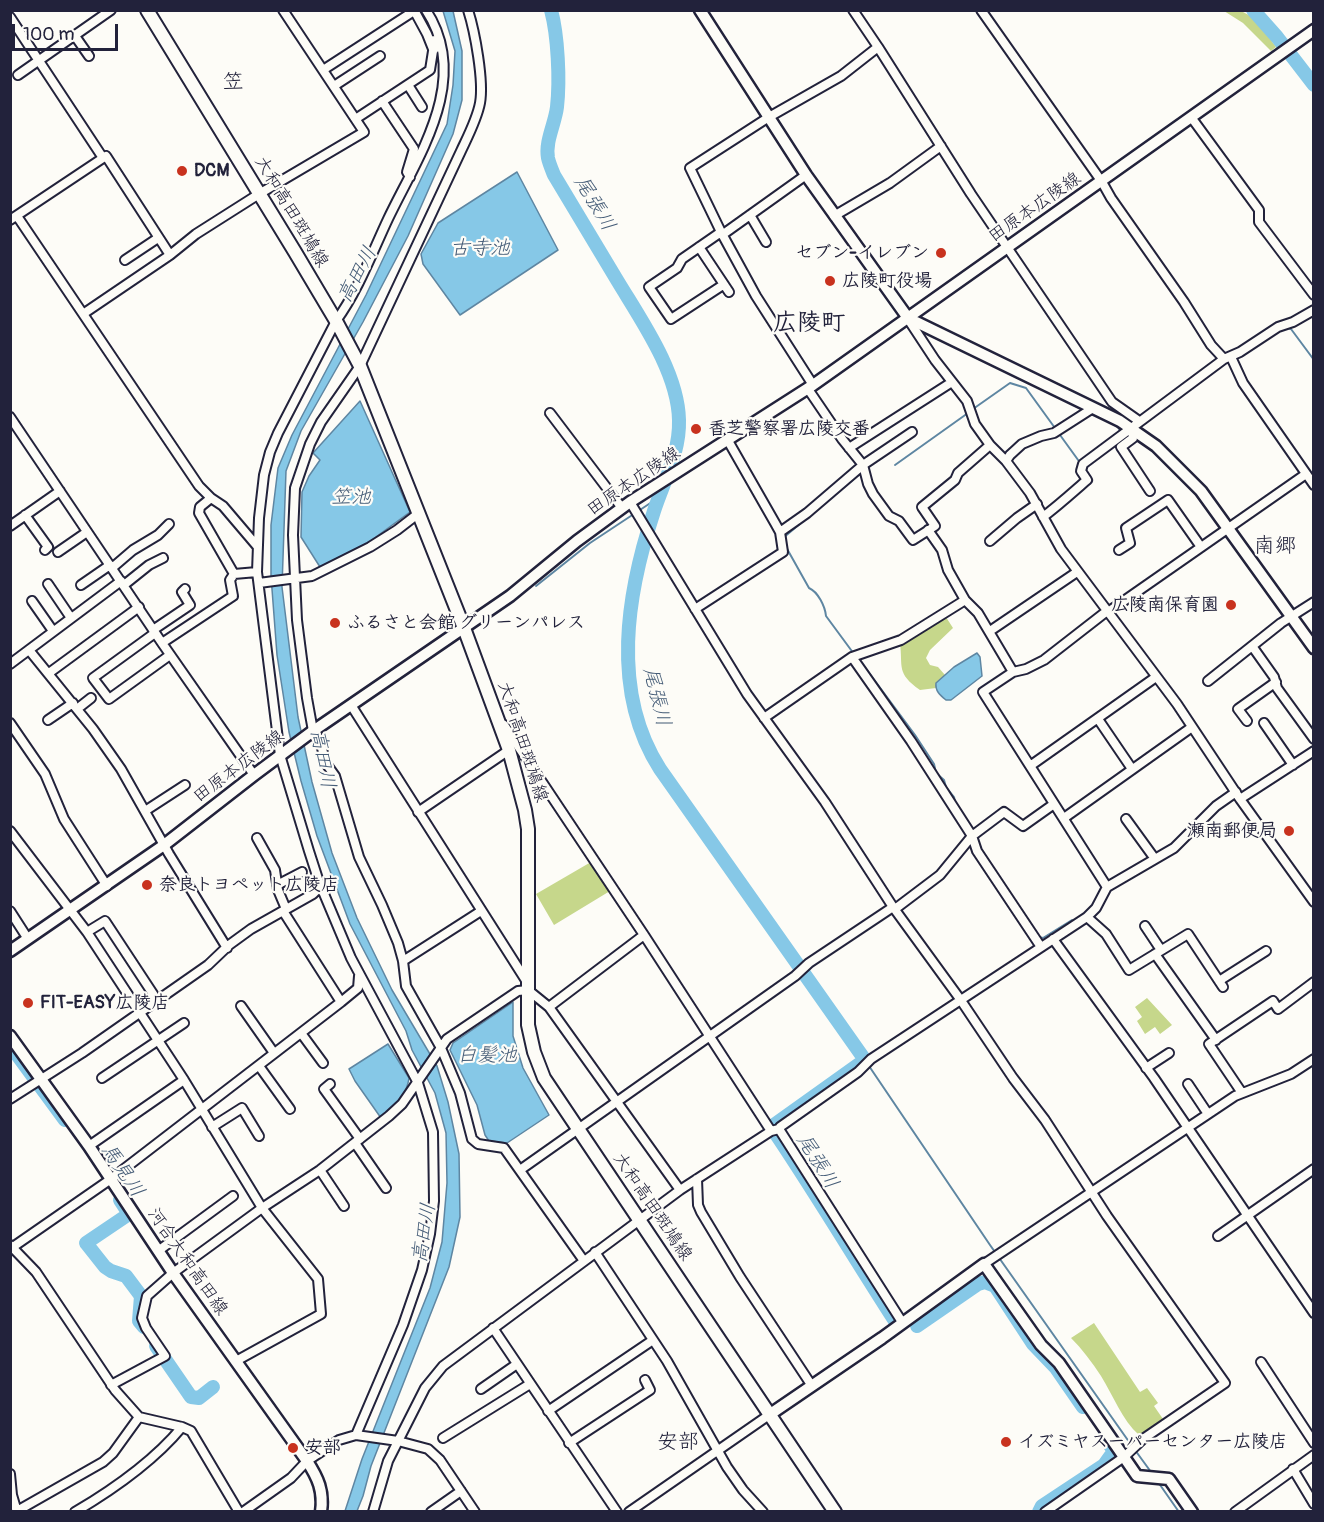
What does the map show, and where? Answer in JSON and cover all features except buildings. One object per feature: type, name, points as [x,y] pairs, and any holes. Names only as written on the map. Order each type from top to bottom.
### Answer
[{"type":"main road","name":"大和高田斑鳩線","points":[[147,10],[337,323],[358,363],[419,513],[510,750],[528,829],[528,1025],[534,1052],[544,1078],[835,1512]]},
{"type":"main road","points":[[700,10],[806,175],[908,318],[1093,408],[1156,446],[1201,491],[1314,648]]},
{"type":"main road","name":"田原本広陵線","points":[[10,951],[164,845],[281,754],[510,596],[577,541],[633,511],[653,487],[811,387],[1314,30]]},
{"type":"main road","name":"河合大和高田線","points":[[10,1036],[37,1082],[89,1146],[108,1181],[307,1461],[320,1483],[321,1512]]},
{"type":"main road","points":[[769,1415],[988,1261],[1041,1345],[1059,1363],[1126,1455],[1137,1476],[1168,1479],[1192,1512]]},
{"type":"street","points":[[18,75],[111,10]]},
{"type":"street","points":[[83,314],[170,255],[196,234],[364,132],[357,118],[284,10]]},
{"type":"street","points":[[358,1436],[419,1280],[430,1234],[434,1202],[434,1144],[430,1118],[419,1080],[359,974],[343,942],[319,882],[281,754],[262,582],[257,572],[257,546],[264,474],[270,452],[348,305],[430,137],[441,99],[442,60],[436,28],[426,10]]},
{"type":"street","points":[[468,10],[476,37],[480,103],[461,151],[358,363],[321,422],[301,469],[295,488],[293,578],[312,732],[322,748],[325,762],[335,776],[352,840],[382,904],[403,961],[406,986],[460,1093],[472,1139],[478,1144],[504,1148],[584,1261]]},
{"type":"street","points":[[853,10],[875,49],[939,148],[1130,429],[1133,438],[1120,447],[1150,491]]},
{"type":"street","points":[[981,10],[1102,182],[1211,345],[1229,360],[1314,485]]},
{"type":"street","points":[[323,70],[414,11],[427,34],[433,51]]},
{"type":"street","points":[[10,17],[103,158]]},
{"type":"street","points":[[357,118],[430,69],[433,51],[436,47],[432,34],[436,28]]},
{"type":"street","points":[[75,36],[89,56]]},
{"type":"street","points":[[875,49],[841,76],[769,117],[690,168],[721,234],[756,296],[849,448],[863,465],[870,489],[889,516],[899,520],[913,540],[935,526],[922,507],[990,445]]},
{"type":"street","points":[[334,86],[381,56]]},
{"type":"street","points":[[408,85],[422,107]]},
{"type":"street","points":[[382,101],[414,149],[407,172],[410,177]]},
{"type":"street","points":[[1191,117],[1259,210],[1259,222],[1314,296]]},
{"type":"street","points":[[834,216],[891,183],[939,148]]},
{"type":"street","points":[[170,255],[106,156],[14,218],[83,314],[199,486],[211,498],[224,506],[257,546]]},
{"type":"street","points":[[723,285],[671,319],[649,287],[676,268],[682,259],[806,175]]},
{"type":"street","points":[[750,215],[766,242]]},
{"type":"street","points":[[125,260],[159,238]]},
{"type":"street","points":[[699,247],[729,292]]},
{"type":"street","points":[[1043,517],[1087,480],[1081,471],[1082,466],[1130,429],[1199,379],[1278,327],[1293,322],[1314,310]]},
{"type":"street","points":[[908,318],[952,382],[990,445],[1006,461],[1037,504],[1055,540],[1077,572],[1156,677],[1238,796],[1312,897]]},
{"type":"street","points":[[849,448],[952,382]]},
{"type":"street","points":[[1006,461],[1010,454],[1022,444],[1056,432],[1093,408]]},
{"type":"street","points":[[550,413],[633,511],[652,537],[747,694],[825,802],[894,908],[1045,1120],[1090,1191],[1225,1383],[1138,1443],[1126,1455],[1045,1512]]},
{"type":"street","points":[[10,417],[170,656],[254,775]]},
{"type":"street","points":[[780,532],[814,507],[863,465],[912,432]]},
{"type":"street","points":[[695,609],[783,552],[780,532],[727,439]]},
{"type":"street","points":[[1107,887],[983,692],[1013,672],[1026,669],[1044,660],[1107,612],[1306,474]]},
{"type":"street","points":[[10,526],[60,491]]},
{"type":"street","points":[[211,498],[200,507],[199,513],[234,574]]},
{"type":"street","points":[[1119,550],[1130,543],[1126,528],[1168,500],[1201,547]]},
{"type":"street","points":[[990,541],[1037,504]]},
{"type":"street","points":[[262,582],[312,576],[362,551],[397,530],[419,513]]},
{"type":"street","points":[[25,515],[48,548],[45,550]]},
{"type":"street","points":[[81,585],[159,535],[169,524]]},
{"type":"street","points":[[928,530],[942,550],[948,570],[965,600],[978,613],[1013,672]]},
{"type":"street","points":[[58,552],[87,532]]},
{"type":"street","points":[[12,660],[122,583],[163,558]]},
{"type":"street","points":[[234,574],[257,572]]},
{"type":"street","points":[[990,631],[1077,572]]},
{"type":"street","points":[[162,643],[233,596],[230,580],[234,574]]},
{"type":"street","points":[[48,584],[71,618]]},
{"type":"street","points":[[170,656],[109,699],[93,678],[190,605],[182,591],[186,589]]},
{"type":"street","points":[[32,601],[53,631]]},
{"type":"street","points":[[764,718],[856,655],[901,640],[962,602]]},
{"type":"street","points":[[1208,681],[1291,616],[1314,602]]},
{"type":"street","points":[[49,673],[139,607]]},
{"type":"street","points":[[1252,646],[1276,682],[1277,688],[1314,739]]},
{"type":"street","points":[[29,650],[75,706],[121,769],[227,948]]},
{"type":"street","points":[[856,655],[972,836],[977,851],[1041,947]]},
{"type":"street","points":[[1030,766],[1156,677]]},
{"type":"street","points":[[1246,720],[1238,709],[1276,682]]},
{"type":"street","points":[[48,720],[91,698]]},
{"type":"street","points":[[351,705],[527,987],[549,1007],[680,1190]]},
{"type":"street","points":[[496,714],[519,745],[902,1322]]},
{"type":"street","points":[[1098,719],[1132,770]]},
{"type":"street","points":[[10,723],[45,774],[64,819],[106,886]]},
{"type":"street","points":[[1264,723],[1293,765]]},
{"type":"street","points":[[1064,818],[1192,727]]},
{"type":"street","points":[[418,812],[510,750]]},
{"type":"street","points":[[374,1512],[396,1441],[434,1375],[455,1356],[680,1190],[775,1130],[861,1069],[871,1059],[1087,917],[1096,908],[1107,887],[1181,842],[1216,806],[1238,796],[1313,752]]},
{"type":"street","points":[[145,811],[185,785]]},
{"type":"street","points":[[520,1170],[798,973],[806,965],[894,908],[940,874],[972,836],[1004,812],[1023,826],[1054,804]]},
{"type":"street","points":[[1126,819],[1155,859]]},
{"type":"street","points":[[10,831],[87,932],[184,1080],[262,1208],[318,1280],[321,1314],[236,1361]]},
{"type":"street","points":[[257,838],[275,870],[284,910],[341,1002]]},
{"type":"street","points":[[277,885],[303,872]]},
{"type":"street","points":[[10,1099],[82,1053],[208,964],[251,929],[313,894],[318,889],[319,882]]},
{"type":"street","points":[[10,911],[28,939]]},
{"type":"street","points":[[403,961],[481,911]]},
{"type":"street","points":[[1087,917],[1106,934],[1129,970],[1188,934],[1221,984],[1266,951]]},
{"type":"street","points":[[87,932],[105,921],[157,1000]]},
{"type":"street","points":[[1145,926],[1158,952],[1215,1040]]},
{"type":"street","points":[[549,1007],[644,935]]},
{"type":"street","points":[[1053,939],[1188,1127],[1314,1313]]},
{"type":"street","points":[[359,974],[358,988],[341,1002],[108,1181],[11,1247],[36,1272],[111,1384],[140,1418],[191,1431],[241,1512],[291,1478],[307,1461],[339,1440],[358,1436],[396,1441],[428,1449],[435,1454],[475,1512]]},
{"type":"street","points":[[1242,1093],[1209,1044],[1273,1001],[1278,1009],[1314,982]]},
{"type":"street","points":[[111,1384],[163,1357],[142,1318],[147,1296],[173,1273],[262,1208],[320,1170],[396,1110],[450,1036],[527,987]]},
{"type":"street","points":[[241,1006],[274,1053]]},
{"type":"street","points":[[102,1078],[184,1023]]},
{"type":"street","points":[[301,1033],[323,1063]]},
{"type":"street","points":[[1146,1068],[1169,1053]]},
{"type":"street","points":[[988,1261],[1208,1114],[1242,1093],[1291,1074],[1314,1059]]},
{"type":"street","points":[[259,1066],[291,1109]]},
{"type":"street","points":[[89,1146],[184,1080]]},
{"type":"street","points":[[330,1084],[324,1089],[386,1188]]},
{"type":"street","points":[[1188,1084],[1208,1114]]},
{"type":"street","points":[[212,1127],[242,1108],[259,1136]]},
{"type":"street","points":[[1218,1236],[1314,1168]]},
{"type":"street","points":[[320,1170],[344,1206]]},
{"type":"street","points":[[697,1179],[698,1205],[701,1212],[740,1277],[812,1386]]},
{"type":"street","points":[[158,1251],[233,1196]]},
{"type":"street","points":[[595,1252],[653,1340],[734,1478],[764,1512]]},
{"type":"street","points":[[493,1328],[617,1512]]},
{"type":"street","points":[[548,1412],[653,1340]]},
{"type":"street","points":[[1261,1362],[1314,1443]]},
{"type":"street","points":[[481,1389],[517,1364]]},
{"type":"street","points":[[569,1443],[650,1390],[645,1380]]},
{"type":"street","points":[[443,1438],[530,1384]]},
{"type":"street","points":[[629,1512],[769,1415]]},
{"type":"street","points":[[10,1474],[12,1496],[17,1511],[103,1462],[113,1453],[140,1418]]},
{"type":"street","points":[[75,1512],[123,1481],[156,1454],[182,1427]]},
{"type":"street","points":[[1235,1512],[1314,1455]]},
{"type":"street","points":[[1293,1469],[1314,1504]]},
{"type":"street","points":[[431,1512],[461,1491]]},
{"type":"green space","points":[[1239,10],[1253,18],[1276,47],[1271,51],[1243,23],[1224,11]]},
{"type":"green space","points":[[944,614],[953,628],[930,650],[926,658],[930,665],[938,667],[945,675],[936,683],[936,688],[920,690],[904,674],[900,643]]},
{"type":"green space","points":[[591,862],[610,891],[554,925],[536,894]]},
{"type":"green space","points":[[1147,998],[1172,1025],[1160,1034],[1155,1027],[1145,1034],[1137,1021],[1142,1017],[1135,1007]]},
{"type":"green space","points":[[1094,1323],[1140,1392],[1147,1388],[1158,1403],[1154,1406],[1163,1419],[1139,1435],[1123,1415],[1094,1366],[1071,1338]]},
{"type":"water","points":[[443,11],[453,11],[462,51],[462,100],[453,134],[408,236],[363,322],[301,431],[286,471],[282,587],[298,717],[312,782],[332,853],[357,918],[392,990],[437,1066],[448,1102],[459,1154],[460,1217],[449,1267],[371,1466],[357,1511],[345,1511],[362,1459],[430,1288],[442,1242],[447,1183],[446,1133],[435,1093],[412,1050],[406,1031],[350,924],[317,836],[301,781],[289,732],[277,655],[271,576],[271,525],[278,468],[292,435],[366,295],[447,124],[455,51]]},
{"type":"water","name":"古寺池","points":[[517,172],[558,250],[460,315],[423,264],[421,254],[438,223]]},
{"type":"water","name":"笠池","points":[[360,401],[410,512],[369,542],[320,567],[301,537],[302,492],[320,460],[313,453]]},
{"type":"water","points":[[977,653],[980,657],[982,676],[951,700],[946,700],[937,691],[936,683],[954,667]]},
{"type":"water","name":"白髪池","points":[[513,1002],[513,1036],[523,1068],[549,1115],[507,1143],[489,1141],[485,1135],[477,1105],[450,1050],[453,1043]]},
{"type":"water","points":[[388,1044],[409,1078],[406,1090],[399,1100],[381,1118],[349,1069]]},
{"type":"waterway","name":"尾張川","points":[[551,10],[557,45],[558,96],[547,152],[549,162],[554,175],[657,347],[677,402],[679,420],[677,444],[644,542],[631,608],[628,642],[629,675],[634,707],[644,739],[660,769],[865,1060],[774,1125],[776,1134],[895,1321]]},
{"type":"waterway","points":[[848,10],[953,173]]},
{"type":"waterway","points":[[1253,10],[1314,85]]},
{"type":"waterway","points":[[1285,327],[1291,329],[1314,360]]},
{"type":"waterway","points":[[1085,368],[1114,411],[1132,420]]},
{"type":"waterway","points":[[1149,419],[1217,369]]},
{"type":"waterway","points":[[973,409],[1010,383],[1026,388],[1081,464]]},
{"type":"waterway","points":[[895,465],[968,413]]},
{"type":"waterway","points":[[1103,454],[1123,439],[1118,426]]},
{"type":"waterway","points":[[783,538],[861,473]]},
{"type":"waterway","points":[[536,586],[590,543],[658,498]]},
{"type":"waterway","points":[[786,547],[809,588],[820,600],[826,616],[854,654]]},
{"type":"waterway","points":[[858,658],[915,735],[934,764],[936,773],[944,780],[946,787],[954,797],[956,807]]},
{"type":"waterway","points":[[1039,937],[1043,938],[1072,920]]},
{"type":"waterway","name":"馬見川","points":[[10,1045],[65,1120]]},
{"type":"waterway","points":[[869,1066],[990,1245],[1132,1446]]},
{"type":"waterway","name":"馬見川","points":[[120,1200],[129,1214],[86,1243],[105,1267],[126,1276],[141,1296],[139,1321],[144,1327]]},
{"type":"waterway","name":"尾張川","points":[[917,1326],[978,1284],[985,1282],[995,1286],[1033,1344],[1056,1368],[1083,1407]]},
{"type":"waterway","name":"馬見川","points":[[156,1346],[191,1397],[199,1398],[213,1387]]},
{"type":"waterway","name":"尾張川","points":[[1039,1512],[1042,1506],[1104,1465],[1114,1451],[1104,1437]]},
{"type":"waterway","points":[[1135,1450],[1151,1472]]},
{"type":"waterway","points":[[1158,1482],[1179,1512]]},
{"type":"place","name":"DCM","points":[[182,171]]},
{"type":"place","name":"セブン-イレブン","points":[[941,253]]},
{"type":"place","name":"広陵町役場","points":[[830,281]]},
{"type":"place","name":"香芝警察署広陵交番","points":[[696,429]]},
{"type":"place","name":"広陵南保育園","points":[[1231,605]]},
{"type":"place","name":"ふるさと会館 グリーンパレス","points":[[335,623]]},
{"type":"place","name":"瀬南郵便局","points":[[1289,831]]},
{"type":"place","name":"奈良トヨペット広陵店","points":[[147,885]]},
{"type":"place","name":"FIT-EASY広陵店","points":[[28,1003]]},
{"type":"place","name":"イズミヤスーパーセンター広陵店","points":[[1006,1442]]},
{"type":"place","name":"安部","points":[[293,1448]]},
{"type":"district","name":"笠","points":[[233,83]]},
{"type":"district","name":"広陵町","points":[[809,324]]},
{"type":"district","name":"南郷","points":[[1275,547]]},
{"type":"district","name":"安部","points":[[678,1443]]},
{"type":"water label","name":"高田川","points":[[358,275]]},
{"type":"water label","name":"高田川","points":[[322,759]]},
{"type":"water label","name":"高田川","points":[[425,1233]]}]
